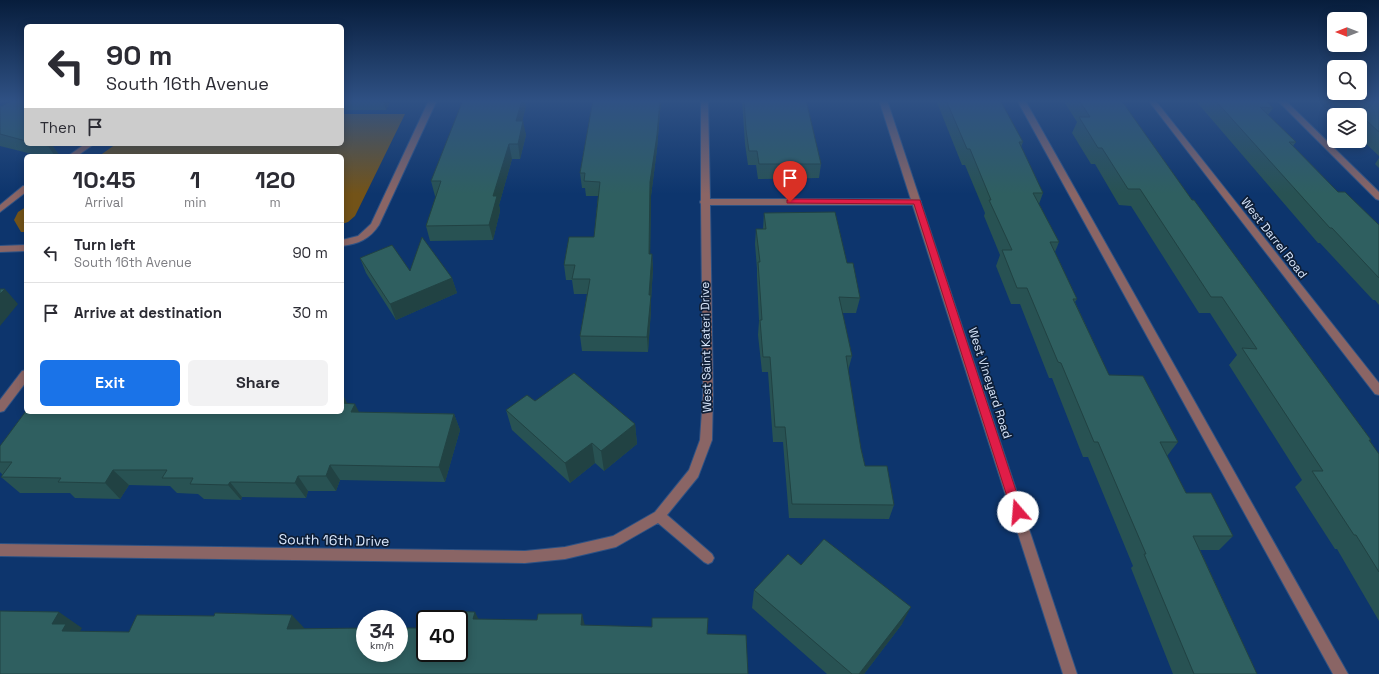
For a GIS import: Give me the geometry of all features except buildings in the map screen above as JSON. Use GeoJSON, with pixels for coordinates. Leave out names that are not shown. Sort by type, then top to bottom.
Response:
{"type":"FeatureCollection","features":[{"type":"Feature","properties":{"kind":"street"},"geometry":{"type":"LineString","coordinates":[[344,243],[364,238],[375,225],[418,131]]}},
{"type":"Feature","properties":{"kind":"street","name":"West Saint Kateri Drive"},"geometry":{"type":"LineString","coordinates":[[660,516],[694,474],[706,440],[708,395],[704,131]]}},
{"type":"Feature","properties":{"kind":"street","name":"West Vineyard Road"},"geometry":{"type":"LineString","coordinates":[[893,131],[1070,674]]}},
{"type":"Feature","properties":{"kind":"street"},"geometry":{"type":"LineString","coordinates":[[1038,131],[1341,674]]}},
{"type":"Feature","properties":{"kind":"street","name":"West Darrel Road"},"geometry":{"type":"LineString","coordinates":[[1175,131],[1379,391]]}},
{"type":"Feature","properties":{"kind":"street"},"geometry":{"type":"LineString","coordinates":[[1313,131],[1379,197]]}},
{"type":"Feature","properties":{"kind":"street"},"geometry":{"type":"LineString","coordinates":[[75,154],[87,146]]}},
{"type":"Feature","properties":{"kind":"street"},"geometry":{"type":"LineString","coordinates":[[0,209],[24,190]]}},
{"type":"Feature","properties":{"kind":"street"},"geometry":{"type":"LineString","coordinates":[[704,202],[917,202]]}},
{"type":"Feature","properties":{"kind":"street"},"geometry":{"type":"LineString","coordinates":[[0,249],[24,248]]}},
{"type":"Feature","properties":{"kind":"street"},"geometry":{"type":"LineString","coordinates":[[0,408],[24,377]]}},
{"type":"Feature","properties":{"kind":"street"},"geometry":{"type":"LineString","coordinates":[[660,516],[708,558]]}},
{"type":"Feature","properties":{"kind":"street","name":"South 16th Drive"},"geometry":{"type":"LineString","coordinates":[[0,550],[525,557],[565,553],[616,541],[660,516]]}},
{"type":"Feature","properties":{"kind":"shaded area"},"geometry":{"type":"Polygon","coordinates":[[[344,131],[396,131],[355,216],[344,223],[344,154],[102,154],[113,146],[344,146],[344,131]]]}},
{"type":"Feature","properties":{"kind":"shaded area"},"geometry":{"type":"Polygon","coordinates":[[[24,208],[24,232],[21,232],[14,220],[18,212],[24,208]]]}},
{"type":"Feature","properties":{"kind":"route"},"geometry":{"type":"LineString","coordinates":[[790,202],[917,202],[1018,512]]}}]}
